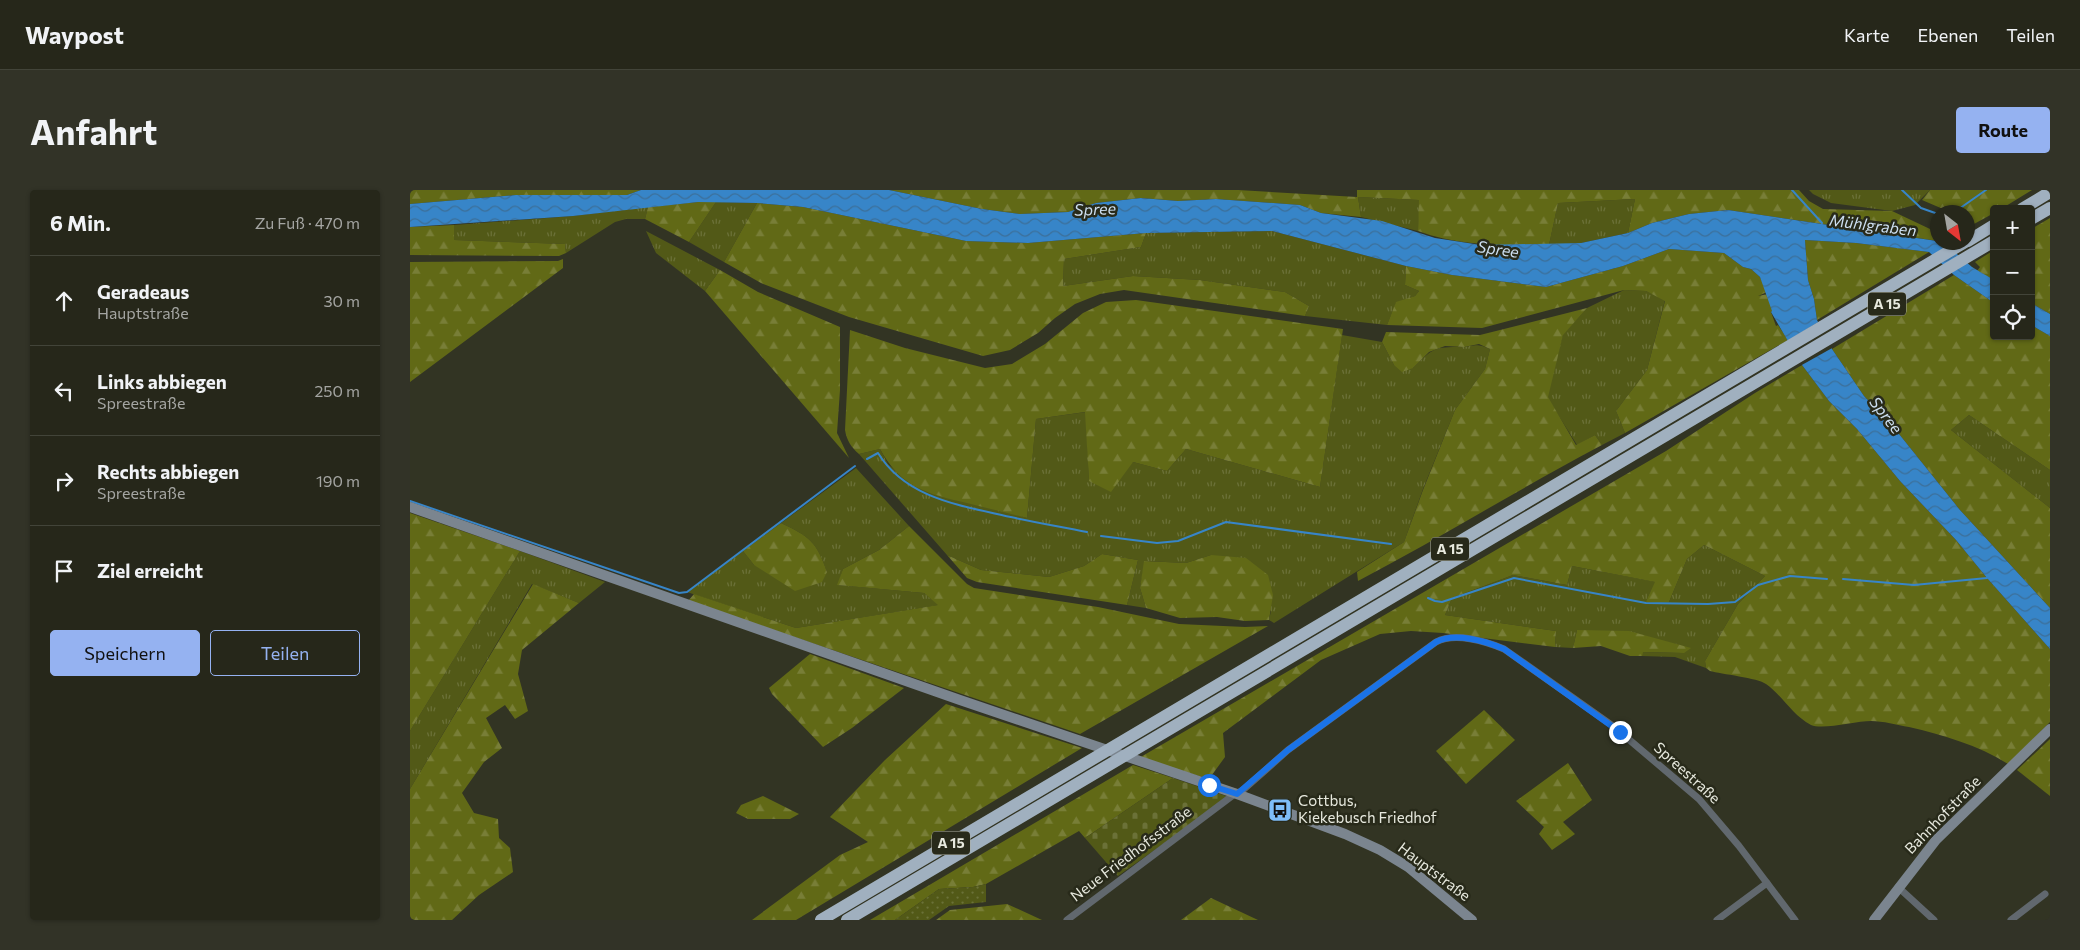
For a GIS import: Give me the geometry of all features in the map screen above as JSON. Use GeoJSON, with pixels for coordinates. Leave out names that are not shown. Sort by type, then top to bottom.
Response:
{"type":"FeatureCollection","features":[{"type":"Feature","properties":{"kind":"highway"},"geometry":{"type":"LineString","coordinates":[[2029,205],[2050,192]]}},
{"type":"Feature","properties":{"kind":"highway"},"geometry":{"type":"LineString","coordinates":[[2035,217],[2050,208]]}},
{"type":"Feature","properties":{"kind":"highway","name":"A 15"},"geometry":{"type":"LineString","coordinates":[[1975,237],[1990,227]]}},
{"type":"Feature","properties":{"kind":"highway","name":"A 15"},"geometry":{"type":"LineString","coordinates":[[821,920],[1122,742],[1780,360],[1990,243]]}},
{"type":"Feature","properties":{"kind":"highway","name":"A 15"},"geometry":{"type":"LineString","coordinates":[[847,920],[1154,738],[1780,360],[1953,250]]}},
{"type":"Feature","properties":{"kind":"street","name":"Hauptstraße"},"geometry":{"type":"LineString","coordinates":[[410,508],[960,700],[1237,794],[1345,834],[1380,850],[1408,867],[1472,920]]}},
{"type":"Feature","properties":{"kind":"street","name":"Spreestraße"},"geometry":{"type":"LineString","coordinates":[[1237,794],[1288,750],[1436,642],[1444,638],[1453,637],[1492,644],[1504,649],[1613,726],[1699,799],[1739,846],[1795,920]]}},
{"type":"Feature","properties":{"kind":"street","name":"Bahnhofstraße"},"geometry":{"type":"LineString","coordinates":[[1874,920],[1936,840],[2050,729]]}},
{"type":"Feature","properties":{"kind":"street","name":"Neue Friedhofsstraße"},"geometry":{"type":"LineString","coordinates":[[1067,920],[1237,794]]}},
{"type":"Feature","properties":{"kind":"street"},"geometry":{"type":"LineString","coordinates":[[1717,920],[1767,883]]}},
{"type":"Feature","properties":{"kind":"street"},"geometry":{"type":"LineString","coordinates":[[1898,887],[1934,920]]}},
{"type":"Feature","properties":{"kind":"street"},"geometry":{"type":"LineString","coordinates":[[2011,920],[2045,894]]}},
{"type":"Feature","properties":{"kind":"green space"},"geometry":{"type":"Polygon","coordinates":[[[410,190],[641,190],[627,195],[516,195],[410,204],[410,190]]]}},
{"type":"Feature","properties":{"kind":"green space"},"geometry":{"type":"Polygon","coordinates":[[[889,190],[1238,190],[1357,197],[1357,190],[1799,190],[1809,201],[1823,209],[1892,211],[1930,229],[1930,240],[1728,210],[1689,214],[1652,223],[1628,233],[1635,199],[1558,203],[1549,245],[1483,244],[1450,240],[1418,231],[1419,200],[1358,197],[1361,217],[1321,213],[1300,205],[1216,199],[1178,201],[1141,198],[1096,203],[1068,212],[1020,214],[982,209],[889,190]]]}},
{"type":"Feature","properties":{"kind":"green space"},"geometry":{"type":"Polygon","coordinates":[[[1809,190],[1930,190],[1915,205],[1892,211],[1831,203],[1809,190]]]}},
{"type":"Feature","properties":{"kind":"green space"},"geometry":{"type":"Polygon","coordinates":[[[1930,190],[2032,190],[2008,205],[1990,205],[1990,215],[1975,223],[1975,205],[1934,205],[1922,200],[1930,190]]]}},
{"type":"Feature","properties":{"kind":"green space"},"geometry":{"type":"Polygon","coordinates":[[[1358,197],[1420,200],[1418,231],[1361,217],[1358,197]]]}},
{"type":"Feature","properties":{"kind":"green space"},"geometry":{"type":"Polygon","coordinates":[[[1635,199],[1628,233],[1581,243],[1549,245],[1558,203],[1635,199]]]}},
{"type":"Feature","properties":{"kind":"green space"},"geometry":{"type":"Polygon","coordinates":[[[716,202],[757,203],[724,262],[689,242],[716,202]]]}},
{"type":"Feature","properties":{"kind":"green space"},"geometry":{"type":"Polygon","coordinates":[[[716,202],[689,242],[645,219],[648,207],[716,202]]]}},
{"type":"Feature","properties":{"kind":"green space"},"geometry":{"type":"Polygon","coordinates":[[[757,203],[803,207],[966,241],[1028,243],[1146,233],[1141,247],[1064,259],[1063,286],[1133,276],[1200,280],[1285,292],[1309,306],[1305,316],[1124,290],[1100,294],[1075,304],[1038,333],[1010,350],[983,356],[849,317],[761,283],[724,262],[757,203]]]}},
{"type":"Feature","properties":{"kind":"green space"},"geometry":{"type":"Polygon","coordinates":[[[648,207],[645,219],[626,219],[615,222],[566,253],[565,244],[454,240],[454,225],[573,216],[648,207]]]}},
{"type":"Feature","properties":{"kind":"green space"},"geometry":{"type":"Polygon","coordinates":[[[2050,218],[2050,314],[2035,305],[2035,227],[2050,218]]]}},
{"type":"Feature","properties":{"kind":"green space"},"geometry":{"type":"Polygon","coordinates":[[[454,225],[454,240],[565,244],[566,253],[559,256],[410,255],[410,227],[454,225]]]}},
{"type":"Feature","properties":{"kind":"green space"},"geometry":{"type":"Polygon","coordinates":[[[646,231],[720,270],[705,291],[656,253],[646,231]]]}},
{"type":"Feature","properties":{"kind":"green space"},"geometry":{"type":"Polygon","coordinates":[[[1272,231],[1406,266],[1405,285],[1419,291],[1415,296],[1396,303],[1387,325],[1305,316],[1309,306],[1285,292],[1200,280],[1133,276],[1063,286],[1064,259],[1141,247],[1146,233],[1272,231]]]}},
{"type":"Feature","properties":{"kind":"green space"},"geometry":{"type":"Polygon","coordinates":[[[1805,240],[1856,243],[1929,252],[1817,320],[1814,299],[1808,280],[1805,240]]]}},
{"type":"Feature","properties":{"kind":"green space"},"geometry":{"type":"Polygon","coordinates":[[[1669,249],[1724,253],[1743,267],[1751,269],[1760,277],[1767,292],[1758,296],[1768,294],[1776,326],[1778,325],[1788,340],[1625,433],[1616,411],[1647,370],[1665,301],[1646,291],[1624,290],[1482,328],[1387,325],[1396,302],[1415,296],[1419,291],[1405,285],[1406,266],[1452,275],[1546,287],[1623,266],[1669,249]]]}},
{"type":"Feature","properties":{"kind":"green space"},"geometry":{"type":"Polygon","coordinates":[[[1990,253],[1990,278],[1977,271],[1980,267],[1975,262],[1990,253]]]}},
{"type":"Feature","properties":{"kind":"green space"},"geometry":{"type":"Polygon","coordinates":[[[563,259],[563,268],[410,382],[410,262],[558,261],[563,259]]]}},
{"type":"Feature","properties":{"kind":"green space"},"geometry":{"type":"Polygon","coordinates":[[[720,270],[758,292],[840,327],[840,390],[837,433],[849,458],[705,291],[720,270]]]}},
{"type":"Feature","properties":{"kind":"green space"},"geometry":{"type":"Polygon","coordinates":[[[1954,275],[1990,300],[1990,340],[2035,340],[2035,327],[2050,336],[2050,470],[1969,415],[1951,430],[2050,508],[2050,608],[1960,510],[1891,424],[1864,396],[1832,349],[1954,275]]]}},
{"type":"Feature","properties":{"kind":"green space"},"geometry":{"type":"Polygon","coordinates":[[[1624,290],[1646,291],[1665,300],[1647,370],[1616,411],[1625,433],[1602,445],[1595,435],[1577,445],[1547,397],[1563,334],[1587,308],[1624,290]]]}},
{"type":"Feature","properties":{"kind":"green space"},"geometry":{"type":"Polygon","coordinates":[[[1136,300],[1343,329],[1320,487],[1186,449],[1167,471],[1133,462],[1111,492],[1089,481],[1085,412],[1036,419],[1027,518],[953,500],[916,487],[897,472],[880,449],[859,454],[848,441],[845,430],[850,330],[905,348],[985,368],[1012,364],[1045,344],[1083,313],[1106,302],[1136,300]]]}},
{"type":"Feature","properties":{"kind":"green space"},"geometry":{"type":"Polygon","coordinates":[[[1587,308],[1563,335],[1548,397],[1576,445],[1595,435],[1602,445],[1358,581],[1357,572],[1404,542],[1455,410],[1485,369],[1490,349],[1479,344],[1464,347],[1445,346],[1429,352],[1413,368],[1402,372],[1394,365],[1382,342],[1386,332],[1480,335],[1587,308]]]}},
{"type":"Feature","properties":{"kind":"green space"},"geometry":{"type":"Polygon","coordinates":[[[1342,335],[1382,342],[1394,365],[1413,368],[1425,356],[1439,348],[1476,345],[1490,349],[1485,369],[1455,410],[1404,542],[1274,623],[1269,620],[1271,611],[1211,555],[1186,563],[1145,561],[1140,588],[1146,608],[1127,605],[1138,560],[1102,554],[1084,566],[1049,577],[981,570],[947,555],[859,454],[880,449],[888,464],[907,481],[1027,518],[1036,419],[1086,412],[1089,481],[1133,462],[1167,471],[1186,449],[1320,487],[1342,335]]]}},
{"type":"Feature","properties":{"kind":"green space"},"geometry":{"type":"Polygon","coordinates":[[[1802,365],[1829,401],[1857,429],[1900,481],[1956,540],[2050,649],[2050,722],[2008,764],[1985,751],[1960,741],[1935,733],[1885,722],[1871,721],[1823,726],[1811,725],[1798,716],[1766,684],[1748,678],[1710,671],[1706,668],[1705,661],[1738,604],[1765,576],[1704,545],[1687,559],[1669,602],[1646,602],[1655,582],[1572,566],[1567,585],[1513,575],[1452,598],[1445,615],[1556,631],[1555,647],[1443,633],[1411,631],[1380,634],[1321,660],[1223,733],[1225,757],[1209,779],[1139,758],[1666,451],[1802,365]]]}},
{"type":"Feature","properties":{"kind":"green space"},"geometry":{"type":"Polygon","coordinates":[[[1969,415],[2050,470],[2050,508],[1951,430],[1969,415]]]}},
{"type":"Feature","properties":{"kind":"green space"},"geometry":{"type":"Polygon","coordinates":[[[856,468],[909,526],[879,550],[843,569],[838,585],[924,593],[939,605],[796,628],[687,592],[743,551],[754,565],[827,572],[819,553],[811,541],[799,532],[781,523],[856,468]]]}},
{"type":"Feature","properties":{"kind":"green space"},"geometry":{"type":"Polygon","coordinates":[[[410,513],[520,551],[410,731],[410,513]]]}},
{"type":"Feature","properties":{"kind":"green space"},"geometry":{"type":"Polygon","coordinates":[[[781,523],[799,532],[811,541],[819,553],[827,572],[822,582],[795,591],[754,565],[743,551],[781,523]]]}},
{"type":"Feature","properties":{"kind":"green space"},"geometry":{"type":"Polygon","coordinates":[[[909,526],[967,584],[974,588],[1098,607],[1179,624],[1245,627],[1268,626],[1080,734],[688,601],[694,594],[796,628],[938,605],[924,593],[837,585],[843,569],[879,550],[909,526]]]}},
{"type":"Feature","properties":{"kind":"green space"},"geometry":{"type":"Polygon","coordinates":[[[1704,545],[1765,576],[1738,604],[1705,661],[1706,668],[1675,657],[1642,656],[1642,652],[1684,653],[1577,630],[1573,648],[1555,647],[1556,631],[1445,615],[1452,598],[1513,575],[1567,585],[1572,566],[1656,582],[1669,602],[1687,559],[1704,545]]]}},
{"type":"Feature","properties":{"kind":"green space"},"geometry":{"type":"Polygon","coordinates":[[[520,551],[605,582],[579,603],[532,584],[410,789],[410,731],[520,551]]]}},
{"type":"Feature","properties":{"kind":"green space"},"geometry":{"type":"Polygon","coordinates":[[[1102,554],[1138,560],[1127,605],[977,582],[967,578],[947,555],[981,570],[1049,577],[1084,566],[1102,554]]]}},
{"type":"Feature","properties":{"kind":"green space"},"geometry":{"type":"Polygon","coordinates":[[[1211,555],[1246,558],[1268,575],[1273,595],[1269,620],[1245,621],[1217,617],[1180,618],[1146,608],[1140,588],[1144,561],[1186,563],[1211,555]]]}},
{"type":"Feature","properties":{"kind":"green space"},"geometry":{"type":"Polygon","coordinates":[[[533,584],[579,603],[522,650],[518,674],[528,711],[515,719],[505,705],[486,718],[502,748],[484,762],[462,793],[474,813],[498,819],[499,838],[510,848],[513,872],[479,895],[452,920],[410,920],[410,789],[533,584]]]}},
{"type":"Feature","properties":{"kind":"green space"},"geometry":{"type":"Polygon","coordinates":[[[1577,630],[1629,631],[1691,648],[1684,653],[1643,652],[1642,656],[1630,656],[1601,646],[1573,648],[1577,630]]]}},
{"type":"Feature","properties":{"kind":"green space"},"geometry":{"type":"Polygon","coordinates":[[[810,654],[904,688],[852,728],[823,747],[772,694],[769,688],[810,654]]]}},
{"type":"Feature","properties":{"kind":"green space"},"geometry":{"type":"Polygon","coordinates":[[[946,704],[1082,748],[796,920],[752,920],[840,855],[868,842],[830,817],[885,760],[946,704]]]}},
{"type":"Feature","properties":{"kind":"green space"},"geometry":{"type":"Polygon","coordinates":[[[1484,710],[1515,740],[1466,784],[1436,751],[1484,710]]]}},
{"type":"Feature","properties":{"kind":"green space"},"geometry":{"type":"Polygon","coordinates":[[[2050,739],[2050,796],[2017,770],[2050,739]]]}},
{"type":"Feature","properties":{"kind":"green space"},"geometry":{"type":"Polygon","coordinates":[[[1568,763],[1592,800],[1563,822],[1575,834],[1552,850],[1539,834],[1544,827],[1516,801],[1568,763]]]}},
{"type":"Feature","properties":{"kind":"green space"},"geometry":{"type":"Polygon","coordinates":[[[1133,765],[1173,778],[1085,838],[1079,831],[986,884],[973,887],[939,889],[895,920],[870,920],[1133,765]]]}},
{"type":"Feature","properties":{"kind":"green space"},"geometry":{"type":"Polygon","coordinates":[[[1173,778],[1229,797],[1118,876],[1085,838],[1173,778]]]}},
{"type":"Feature","properties":{"kind":"green space"},"geometry":{"type":"Polygon","coordinates":[[[763,796],[799,814],[790,819],[748,819],[736,813],[741,805],[763,796]]]}},
{"type":"Feature","properties":{"kind":"green space"},"geometry":{"type":"Polygon","coordinates":[[[986,884],[986,902],[949,906],[929,920],[895,920],[939,889],[973,887],[986,884]]]}},
{"type":"Feature","properties":{"kind":"green space"},"geometry":{"type":"Polygon","coordinates":[[[1211,898],[1258,920],[1181,920],[1211,898]]]}},
{"type":"Feature","properties":{"kind":"green space"},"geometry":{"type":"Polygon","coordinates":[[[1007,904],[1042,920],[936,920],[950,910],[1007,904]]]}},
{"type":"Feature","properties":{"kind":"water","name":"Spree"},"geometry":{"type":"Polygon","coordinates":[[[641,190],[889,190],[982,209],[1020,214],[1068,212],[1096,203],[1141,198],[1178,201],[1216,199],[1300,205],[1321,213],[1382,221],[1435,238],[1481,245],[1581,243],[1628,233],[1652,223],[1689,214],[1728,210],[1930,240],[1930,250],[1952,250],[1972,267],[1990,278],[1990,300],[1954,275],[1929,252],[1856,243],[1805,240],[1808,280],[1814,299],[1817,320],[1832,349],[1864,396],[1891,424],[1960,510],[2050,608],[2050,649],[1956,540],[1900,481],[1857,429],[1829,401],[1802,365],[1771,312],[1760,277],[1751,269],[1743,267],[1724,253],[1669,249],[1623,266],[1546,287],[1452,275],[1406,266],[1272,231],[1146,233],[1028,243],[966,241],[803,207],[757,203],[698,202],[573,216],[410,227],[410,204],[516,195],[627,195],[641,190]]]}},
{"type":"Feature","properties":{"kind":"water"},"geometry":{"type":"Polygon","coordinates":[[[2035,305],[2050,314],[2050,336],[2035,327],[2035,305]]]}},
{"type":"Feature","properties":{"kind":"pier"},"geometry":{"type":"Polygon","coordinates":[[[1820,321],[1834,347],[1800,366],[1786,342],[1820,321]]]}},
{"type":"Feature","properties":{"kind":"waterway","name":"Mühlgraben"},"geometry":{"type":"LineString","coordinates":[[1792,190],[1822,223]]}},
{"type":"Feature","properties":{"kind":"waterway"},"geometry":{"type":"LineString","coordinates":[[1902,190],[1921,208],[1930,211]]}},
{"type":"Feature","properties":{"kind":"waterway"},"geometry":{"type":"LineString","coordinates":[[1965,205],[1986,190]]}},
{"type":"Feature","properties":{"kind":"waterway"},"geometry":{"type":"LineString","coordinates":[[867,459],[878,453],[901,479],[930,496],[1008,517],[1087,532]]}},
{"type":"Feature","properties":{"kind":"waterway"},"geometry":{"type":"LineString","coordinates":[[410,501],[679,593],[687,592],[855,466]]}},
{"type":"Feature","properties":{"kind":"waterway"},"geometry":{"type":"LineString","coordinates":[[1101,536],[1157,543],[1178,541],[1226,522],[1391,544]]}},
{"type":"Feature","properties":{"kind":"waterway"},"geometry":{"type":"LineString","coordinates":[[1428,598],[1442,602],[1514,578],[1646,603],[1708,604],[1735,602],[1758,585],[1790,576],[1827,579]]}},
{"type":"Feature","properties":{"kind":"waterway"},"geometry":{"type":"LineString","coordinates":[[1843,579],[1914,585],[1987,578]]}},
{"type":"Feature","properties":{"kind":"place","name":"Cottbus, Kiekebusch Friedhof"},"geometry":{"type":"Point","coordinates":[1280,810]}},
{"type":"Feature","properties":{"kind":"route"},"geometry":{"type":"LineString","coordinates":[[1209,785],[1237,794],[1288,750],[1444,638],[1453,637],[1492,644],[1504,649],[1620,732]]}}]}
